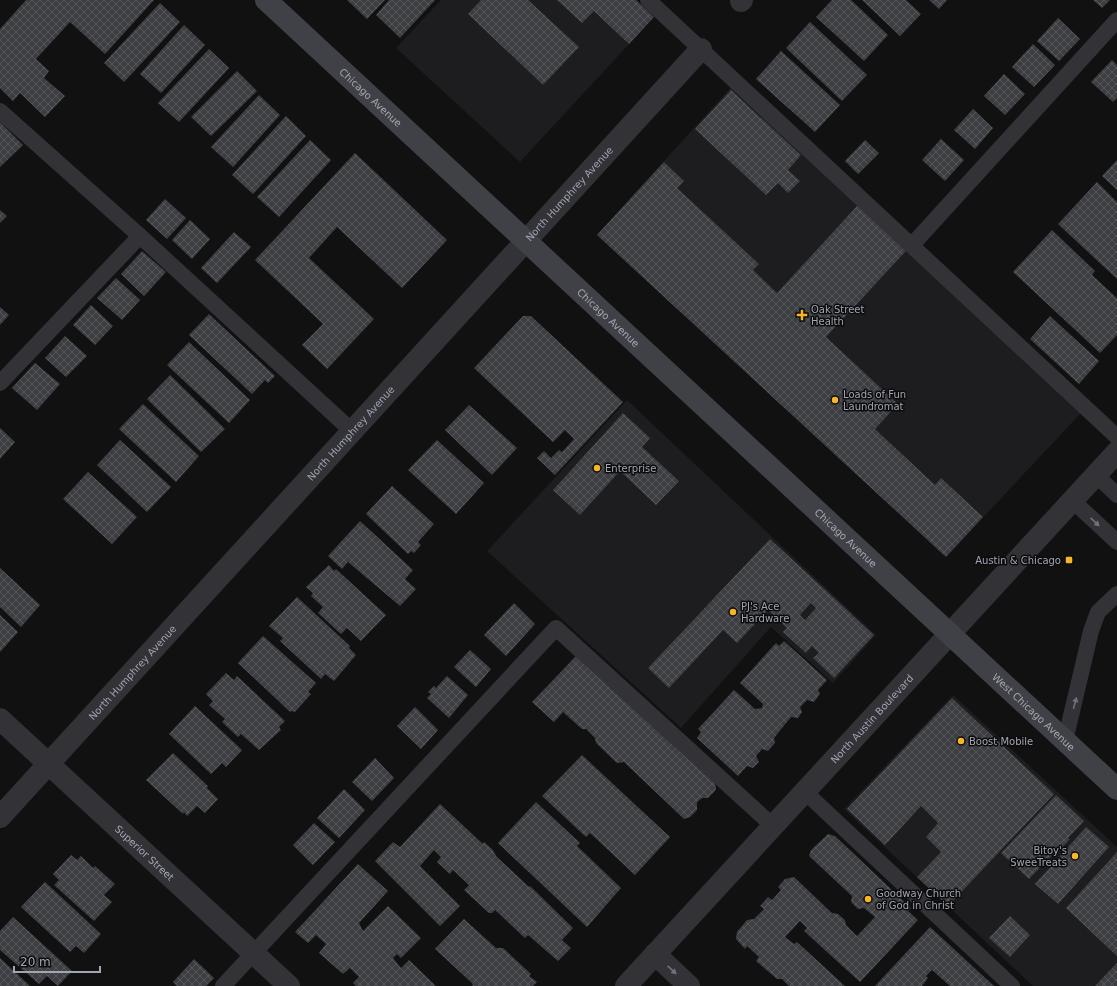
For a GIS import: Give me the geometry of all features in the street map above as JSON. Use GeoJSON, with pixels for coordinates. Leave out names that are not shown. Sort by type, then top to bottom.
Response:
{"type":"FeatureCollection","features":[{"type":"Feature","properties":{"kind":"main road","name":"Chicago Avenue"},"geometry":{"type":"LineString","coordinates":[[266,0],[950,634]]}},
{"type":"Feature","properties":{"kind":"main road","name":"West Chicago Avenue"},"geometry":{"type":"LineString","coordinates":[[950,634],[1117,790]]}},
{"type":"Feature","properties":{"kind":"street","name":"North Humphrey Avenue"},"geometry":{"type":"LineString","coordinates":[[0,817],[701,49]]}},
{"type":"Feature","properties":{"kind":"street","name":"North Austin Boulevard"},"geometry":{"type":"LineString","coordinates":[[626,986],[1117,452]]}},
{"type":"Feature","properties":{"kind":"street","name":"Superior Street"},"geometry":{"type":"LineString","coordinates":[[0,719],[289,986]]}},
{"type":"Feature","properties":{"kind":"street"},"geometry":{"type":"LineString","coordinates":[[655,954],[689,986]]}},
{"type":"Feature","properties":{"kind":"lane"},"geometry":{"type":"LineString","coordinates":[[648,0],[1117,437]]}},
{"type":"Feature","properties":{"kind":"lane"},"geometry":{"type":"LineString","coordinates":[[912,245],[1117,20]]}},
{"type":"Feature","properties":{"kind":"lane"},"geometry":{"type":"LineString","coordinates":[[0,112],[140,236],[352,431]]}},
{"type":"Feature","properties":{"kind":"lane"},"geometry":{"type":"LineString","coordinates":[[0,383],[140,236]]}},
{"type":"Feature","properties":{"kind":"lane"},"geometry":{"type":"LineString","coordinates":[[1096,475],[1117,495]]}},
{"type":"Feature","properties":{"kind":"lane"},"geometry":{"type":"LineString","coordinates":[[1073,501],[1117,542]]}},
{"type":"Feature","properties":{"kind":"lane"},"geometry":{"type":"LineString","coordinates":[[1065,741],[1098,612],[1117,594]]}},
{"type":"Feature","properties":{"kind":"lane"},"geometry":{"type":"LineString","coordinates":[[223,986],[556,628],[774,826]]}},
{"type":"Feature","properties":{"kind":"lane"},"geometry":{"type":"LineString","coordinates":[[805,792],[1012,986]]}},
{"type":"Feature","properties":{"kind":"shaded area"},"geometry":{"type":"Polygon","coordinates":[[[441,0],[636,0],[654,17],[520,162],[396,48],[441,0]]]}},
{"type":"Feature","properties":{"kind":"shaded area"},"geometry":{"type":"Polygon","coordinates":[[[731,87],[1082,412],[946,557],[597,235],[731,87]]]}},
{"type":"Feature","properties":{"kind":"shaded area"},"geometry":{"type":"Polygon","coordinates":[[[627,400],[876,635],[833,683],[771,627],[681,728],[487,551],[627,400]]]}},
{"type":"Feature","properties":{"kind":"shaded area"},"geometry":{"type":"Polygon","coordinates":[[[953,695],[1117,847],[1117,986],[1033,986],[844,809],[953,695]]]}},
{"type":"Feature","properties":{"kind":"building"},"geometry":{"type":"Polygon","coordinates":[[[26,0],[154,0],[105,54],[70,22],[36,59],[49,71],[44,78],[65,96],[45,117],[20,93],[13,101],[0,88],[0,29],[26,0]]]}},
{"type":"Feature","properties":{"kind":"building"},"geometry":{"type":"Polygon","coordinates":[[[347,0],[385,0],[367,19],[347,0]]]}},
{"type":"Feature","properties":{"kind":"building"},"geometry":{"type":"Polygon","coordinates":[[[389,0],[435,0],[400,38],[376,15],[389,0]]]}},
{"type":"Feature","properties":{"kind":"building"},"geometry":{"type":"Polygon","coordinates":[[[481,0],[528,0],[579,47],[543,85],[468,14],[481,0]]]}},
{"type":"Feature","properties":{"kind":"building"},"geometry":{"type":"Polygon","coordinates":[[[557,0],[636,0],[654,17],[629,44],[594,11],[582,23],[557,0]]]}},
{"type":"Feature","properties":{"kind":"building"},"geometry":{"type":"Polygon","coordinates":[[[832,0],[851,0],[888,35],[864,61],[816,17],[832,0]]]}},
{"type":"Feature","properties":{"kind":"building"},"geometry":{"type":"Polygon","coordinates":[[[862,0],[906,0],[921,14],[900,36],[862,0]]]}},
{"type":"Feature","properties":{"kind":"building"},"geometry":{"type":"Polygon","coordinates":[[[929,0],[947,0],[939,9],[929,0]]]}},
{"type":"Feature","properties":{"kind":"building"},"geometry":{"type":"Polygon","coordinates":[[[1093,0],[1110,0],[1102,8],[1093,0]]]}},
{"type":"Feature","properties":{"kind":"building"},"geometry":{"type":"Polygon","coordinates":[[[160,3],[180,22],[124,82],[104,63],[160,3]]]}},
{"type":"Feature","properties":{"kind":"building"},"geometry":{"type":"Polygon","coordinates":[[[1058,18],[1080,39],[1059,61],[1037,41],[1058,18]]]}},
{"type":"Feature","properties":{"kind":"building"},"geometry":{"type":"Polygon","coordinates":[[[810,22],[867,75],[842,101],[786,48],[810,22]]]}},
{"type":"Feature","properties":{"kind":"building"},"geometry":{"type":"Polygon","coordinates":[[[184,25],[205,45],[161,93],[140,74],[184,25]]]}},
{"type":"Feature","properties":{"kind":"building"},"geometry":{"type":"Polygon","coordinates":[[[1033,44],[1055,65],[1034,87],[1012,67],[1033,44]]]}},
{"type":"Feature","properties":{"kind":"building"},"geometry":{"type":"Polygon","coordinates":[[[209,49],[229,68],[179,122],[158,103],[209,49]]]}},
{"type":"Feature","properties":{"kind":"building"},"geometry":{"type":"Polygon","coordinates":[[[781,51],[840,105],[815,132],[756,79],[781,51]]]}},
{"type":"Feature","properties":{"kind":"building"},"geometry":{"type":"Polygon","coordinates":[[[1112,60],[1117,65],[1117,98],[1113,102],[1091,82],[1112,60]]]}},
{"type":"Feature","properties":{"kind":"building"},"geometry":{"type":"Polygon","coordinates":[[[237,71],[257,91],[211,136],[191,117],[237,71]]]}},
{"type":"Feature","properties":{"kind":"building"},"geometry":{"type":"Polygon","coordinates":[[[1004,74],[1025,94],[1005,115],[984,96],[1004,74]]]}},
{"type":"Feature","properties":{"kind":"building"},"geometry":{"type":"Polygon","coordinates":[[[731,90],[801,155],[788,170],[800,181],[788,193],[778,183],[766,195],[695,129],[731,90]]]}},
{"type":"Feature","properties":{"kind":"building"},"geometry":{"type":"Polygon","coordinates":[[[259,95],[280,115],[233,167],[211,147],[259,95]]]}},
{"type":"Feature","properties":{"kind":"building"},"geometry":{"type":"Polygon","coordinates":[[[973,109],[993,128],[975,149],[954,130],[973,109]]]}},
{"type":"Feature","properties":{"kind":"building"},"geometry":{"type":"Polygon","coordinates":[[[286,116],[306,136],[253,194],[232,175],[286,116]]]}},
{"type":"Feature","properties":{"kind":"building"},"geometry":{"type":"Polygon","coordinates":[[[0,122],[23,145],[0,167],[0,122]]]}},
{"type":"Feature","properties":{"kind":"building"},"geometry":{"type":"Polygon","coordinates":[[[941,139],[964,160],[945,181],[922,160],[941,139]]]}},
{"type":"Feature","properties":{"kind":"building"},"geometry":{"type":"Polygon","coordinates":[[[310,140],[331,160],[279,217],[257,197],[310,140]]]}},
{"type":"Feature","properties":{"kind":"building"},"geometry":{"type":"Polygon","coordinates":[[[865,140],[879,153],[858,174],[845,161],[865,140]]]}},
{"type":"Feature","properties":{"kind":"building"},"geometry":{"type":"Polygon","coordinates":[[[355,153],[447,240],[402,288],[337,227],[309,258],[374,319],[327,369],[302,345],[323,324],[255,260],[355,153]]]}},
{"type":"Feature","properties":{"kind":"building"},"geometry":{"type":"Polygon","coordinates":[[[1117,160],[1117,190],[1102,176],[1117,160]]]}},
{"type":"Feature","properties":{"kind":"building"},"geometry":{"type":"Polygon","coordinates":[[[664,162],[684,181],[677,188],[759,264],[753,270],[777,293],[858,205],[906,251],[826,337],[898,404],[875,429],[935,485],[941,478],[983,517],[946,557],[597,235],[664,162]]]}},
{"type":"Feature","properties":{"kind":"building"},"geometry":{"type":"Polygon","coordinates":[[[1097,182],[1117,202],[1117,279],[1058,224],[1097,182]]]}},
{"type":"Feature","properties":{"kind":"building"},"geometry":{"type":"Polygon","coordinates":[[[165,199],[186,218],[167,239],[146,220],[165,199]]]}},
{"type":"Feature","properties":{"kind":"building"},"geometry":{"type":"Polygon","coordinates":[[[0,210],[7,216],[0,223],[0,210]]]}},
{"type":"Feature","properties":{"kind":"building"},"geometry":{"type":"Polygon","coordinates":[[[190,220],[210,239],[192,259],[172,240],[190,220]]]}},
{"type":"Feature","properties":{"kind":"building"},"geometry":{"type":"Polygon","coordinates":[[[1052,230],[1095,271],[1092,275],[1117,298],[1117,335],[1100,353],[1013,272],[1052,230]]]}},
{"type":"Feature","properties":{"kind":"building"},"geometry":{"type":"Polygon","coordinates":[[[234,232],[251,247],[217,283],[201,268],[234,232]]]}},
{"type":"Feature","properties":{"kind":"building"},"geometry":{"type":"Polygon","coordinates":[[[142,251],[166,272],[144,296],[121,274],[142,251]]]}},
{"type":"Feature","properties":{"kind":"building"},"geometry":{"type":"Polygon","coordinates":[[[116,278],[140,300],[122,320],[97,298],[116,278]]]}},
{"type":"Feature","properties":{"kind":"building"},"geometry":{"type":"Polygon","coordinates":[[[91,305],[113,326],[95,345],[73,325],[91,305]]]}},
{"type":"Feature","properties":{"kind":"building"},"geometry":{"type":"Polygon","coordinates":[[[0,307],[9,315],[0,325],[0,307]]]}},
{"type":"Feature","properties":{"kind":"building"},"geometry":{"type":"Polygon","coordinates":[[[209,314],[275,376],[268,383],[265,380],[252,394],[189,335],[209,314]]]}},
{"type":"Feature","properties":{"kind":"building"},"geometry":{"type":"Polygon","coordinates":[[[523,316],[531,316],[623,402],[555,475],[537,458],[544,451],[551,458],[559,450],[562,452],[574,439],[565,430],[553,442],[474,368],[523,316]]]}},
{"type":"Feature","properties":{"kind":"building"},"geometry":{"type":"Polygon","coordinates":[[[1050,316],[1099,361],[1079,384],[1030,339],[1050,316]]]}},
{"type":"Feature","properties":{"kind":"building"},"geometry":{"type":"Polygon","coordinates":[[[65,336],[87,356],[66,377],[45,358],[65,336]]]}},
{"type":"Feature","properties":{"kind":"building"},"geometry":{"type":"Polygon","coordinates":[[[189,342],[250,400],[229,423],[167,365],[189,342]]]}},
{"type":"Feature","properties":{"kind":"building"},"geometry":{"type":"Polygon","coordinates":[[[35,363],[60,384],[37,410],[12,388],[35,363]]]}},
{"type":"Feature","properties":{"kind":"building"},"geometry":{"type":"Polygon","coordinates":[[[170,375],[225,429],[201,452],[147,399],[170,375]]]}},
{"type":"Feature","properties":{"kind":"building"},"geometry":{"type":"Polygon","coordinates":[[[143,404],[199,456],[176,482],[119,429],[143,404]]]}},
{"type":"Feature","properties":{"kind":"building"},"geometry":{"type":"Polygon","coordinates":[[[469,405],[517,448],[492,475],[445,430],[469,405]]]}},
{"type":"Feature","properties":{"kind":"building","name":"Enterprise"},"geometry":{"type":"Polygon","coordinates":[[[623,413],[650,438],[642,447],[679,481],[656,505],[620,471],[580,515],[553,490],[623,413]]]}},
{"type":"Feature","properties":{"kind":"building"},"geometry":{"type":"Polygon","coordinates":[[[0,428],[15,442],[0,459],[0,428]]]}},
{"type":"Feature","properties":{"kind":"building"},"geometry":{"type":"Polygon","coordinates":[[[120,440],[171,487],[147,512],[97,465],[120,440]]]}},
{"type":"Feature","properties":{"kind":"building"},"geometry":{"type":"Polygon","coordinates":[[[437,440],[484,483],[456,514],[408,470],[437,440]]]}},
{"type":"Feature","properties":{"kind":"building"},"geometry":{"type":"Polygon","coordinates":[[[88,472],[137,517],[112,544],[63,499],[88,472]]]}},
{"type":"Feature","properties":{"kind":"building"},"geometry":{"type":"Polygon","coordinates":[[[392,486],[434,524],[418,542],[421,545],[414,553],[411,551],[408,554],[366,514],[392,486]]]}},
{"type":"Feature","properties":{"kind":"building"},"geometry":{"type":"Polygon","coordinates":[[[360,521],[413,570],[405,579],[416,589],[400,606],[348,562],[342,569],[328,556],[360,521]]]}},
{"type":"Feature","properties":{"kind":"building","name":"PJ's Ace Hardware"},"geometry":{"type":"Polygon","coordinates":[[[770,539],[874,635],[834,678],[813,658],[819,653],[812,646],[806,653],[783,632],[787,628],[768,610],[737,643],[723,630],[669,688],[648,668],[770,539]],[[811,603],[800,615],[805,620],[816,608],[811,603]]]}},
{"type":"Feature","properties":{"kind":"building"},"geometry":{"type":"Polygon","coordinates":[[[329,565],[334,571],[336,569],[386,615],[361,641],[347,628],[341,634],[318,613],[323,607],[311,596],[313,593],[306,587],[329,565]]]}},
{"type":"Feature","properties":{"kind":"building"},"geometry":{"type":"Polygon","coordinates":[[[0,568],[40,605],[21,627],[0,607],[0,568]]]}},
{"type":"Feature","properties":{"kind":"building"},"geometry":{"type":"Polygon","coordinates":[[[297,597],[350,646],[349,648],[356,655],[334,681],[325,674],[321,679],[280,641],[283,638],[269,626],[297,597]]]}},
{"type":"Feature","properties":{"kind":"building"},"geometry":{"type":"Polygon","coordinates":[[[514,603],[535,624],[506,656],[484,635],[514,603]]]}},
{"type":"Feature","properties":{"kind":"building"},"geometry":{"type":"Polygon","coordinates":[[[0,615],[18,632],[0,652],[0,615]]]}},
{"type":"Feature","properties":{"kind":"building"},"geometry":{"type":"Polygon","coordinates":[[[263,636],[316,683],[308,692],[311,694],[295,712],[290,712],[238,663],[263,636]]]}},
{"type":"Feature","properties":{"kind":"building"},"geometry":{"type":"Polygon","coordinates":[[[784,641],[827,680],[818,690],[820,694],[814,702],[807,700],[800,707],[802,712],[798,718],[791,717],[774,738],[775,743],[768,751],[762,749],[756,756],[759,762],[753,768],[747,766],[738,776],[697,738],[701,732],[698,729],[734,690],[755,709],[762,708],[763,704],[740,683],[776,643],[779,646],[784,641]]]}},
{"type":"Feature","properties":{"kind":"building"},"geometry":{"type":"Polygon","coordinates":[[[470,650],[491,669],[476,687],[454,667],[470,650]]]}},
{"type":"Feature","properties":{"kind":"building"},"geometry":{"type":"Polygon","coordinates":[[[577,655],[715,782],[716,790],[708,798],[702,798],[697,802],[697,810],[690,817],[684,819],[624,762],[617,763],[596,743],[595,738],[586,729],[582,729],[563,712],[554,722],[532,702],[577,655]]]}},
{"type":"Feature","properties":{"kind":"building"},"geometry":{"type":"Polygon","coordinates":[[[226,673],[234,680],[237,676],[285,721],[279,727],[281,730],[259,750],[241,734],[238,737],[222,722],[225,719],[209,705],[213,701],[206,694],[226,673]]]}},
{"type":"Feature","properties":{"kind":"building"},"geometry":{"type":"Polygon","coordinates":[[[447,676],[468,695],[449,718],[427,698],[431,694],[428,692],[434,686],[436,688],[447,676]]]}},
{"type":"Feature","properties":{"kind":"building"},"geometry":{"type":"Polygon","coordinates":[[[952,698],[1054,794],[948,906],[917,877],[941,852],[926,837],[938,823],[921,806],[885,845],[847,809],[952,698]]]}},
{"type":"Feature","properties":{"kind":"building"},"geometry":{"type":"Polygon","coordinates":[[[195,706],[242,750],[226,767],[222,763],[211,774],[169,734],[195,706]]]}},
{"type":"Feature","properties":{"kind":"building"},"geometry":{"type":"Polygon","coordinates":[[[415,707],[438,730],[421,749],[397,726],[415,707]]]}},
{"type":"Feature","properties":{"kind":"building"},"geometry":{"type":"Polygon","coordinates":[[[173,753],[208,786],[207,788],[218,799],[205,813],[197,806],[187,816],[184,812],[183,814],[146,780],[173,753]]]}},
{"type":"Feature","properties":{"kind":"building"},"geometry":{"type":"Polygon","coordinates":[[[582,755],[670,837],[635,875],[590,833],[586,837],[542,796],[582,755]]]}},
{"type":"Feature","properties":{"kind":"building"},"geometry":{"type":"Polygon","coordinates":[[[375,758],[394,778],[372,801],[352,782],[375,758]]]}},
{"type":"Feature","properties":{"kind":"building"},"geometry":{"type":"Polygon","coordinates":[[[344,789],[365,810],[339,838],[317,818],[344,789]]]}},
{"type":"Feature","properties":{"kind":"building"},"geometry":{"type":"Polygon","coordinates":[[[1056,795],[1084,821],[1055,855],[1054,853],[1029,879],[1001,853],[1056,795]]]}},
{"type":"Feature","properties":{"kind":"building"},"geometry":{"type":"Polygon","coordinates":[[[536,802],[580,843],[577,846],[621,888],[587,927],[498,843],[536,802]]]}},
{"type":"Feature","properties":{"kind":"building"},"geometry":{"type":"Polygon","coordinates":[[[440,804],[483,844],[484,842],[493,850],[496,856],[529,887],[530,886],[573,928],[562,940],[571,948],[558,961],[528,935],[525,938],[495,910],[492,913],[489,913],[464,890],[469,885],[453,870],[450,874],[437,862],[441,857],[434,850],[420,866],[460,906],[440,926],[375,861],[393,842],[400,847],[440,804]]]}},
{"type":"Feature","properties":{"kind":"building"},"geometry":{"type":"Polygon","coordinates":[[[314,823],[335,842],[313,865],[293,845],[314,823]]]}},
{"type":"Feature","properties":{"kind":"building"},"geometry":{"type":"Polygon","coordinates":[[[1086,827],[1109,847],[1058,904],[1035,884],[1086,827]]]}},
{"type":"Feature","properties":{"kind":"building"},"geometry":{"type":"Polygon","coordinates":[[[828,834],[835,836],[911,908],[908,911],[918,920],[860,982],[804,931],[807,928],[800,921],[785,937],[794,944],[797,942],[845,986],[789,986],[782,979],[777,979],[756,961],[759,957],[747,946],[745,949],[736,939],[737,932],[747,920],[754,919],[764,909],[760,906],[768,897],[772,900],[781,890],[778,887],[785,879],[794,877],[832,913],[838,914],[845,920],[846,925],[857,936],[875,917],[864,908],[858,909],[851,902],[852,896],[809,856],[811,850],[828,834]]]}},
{"type":"Feature","properties":{"kind":"building"},"geometry":{"type":"Polygon","coordinates":[[[1117,852],[1117,956],[1066,908],[1117,852]]]}},
{"type":"Feature","properties":{"kind":"building"},"geometry":{"type":"Polygon","coordinates":[[[71,855],[77,860],[81,856],[93,868],[95,866],[115,884],[104,895],[112,902],[94,921],[54,885],[59,880],[53,874],[71,855]]]}},
{"type":"Feature","properties":{"kind":"building"},"geometry":{"type":"Polygon","coordinates":[[[358,864],[388,891],[359,923],[363,931],[388,906],[421,938],[401,958],[397,954],[393,958],[401,968],[409,960],[436,986],[356,986],[353,983],[359,977],[350,968],[343,974],[319,953],[326,944],[316,935],[308,943],[295,932],[358,864]]]}},
{"type":"Feature","properties":{"kind":"building"},"geometry":{"type":"Polygon","coordinates":[[[45,882],[101,934],[84,953],[76,946],[70,952],[21,907],[45,882]]]}},
{"type":"Feature","properties":{"kind":"building"},"geometry":{"type":"Polygon","coordinates":[[[1010,916],[1030,935],[1010,957],[989,938],[1010,916]]]}},
{"type":"Feature","properties":{"kind":"building"},"geometry":{"type":"Polygon","coordinates":[[[13,917],[72,971],[58,986],[47,976],[39,984],[0,950],[0,931],[13,917]]]}},
{"type":"Feature","properties":{"kind":"building"},"geometry":{"type":"Polygon","coordinates":[[[464,919],[496,948],[503,948],[531,974],[529,976],[537,982],[533,986],[472,986],[473,984],[435,949],[464,919]]]}},
{"type":"Feature","properties":{"kind":"building"},"geometry":{"type":"Polygon","coordinates":[[[930,927],[994,986],[950,986],[932,970],[926,976],[928,978],[922,986],[875,986],[930,927]]]}},
{"type":"Feature","properties":{"kind":"building"},"geometry":{"type":"Polygon","coordinates":[[[0,958],[30,986],[0,986],[0,958]]]}},
{"type":"Feature","properties":{"kind":"building"},"geometry":{"type":"Polygon","coordinates":[[[194,959],[214,978],[206,986],[177,986],[173,982],[194,959]]]}},
{"type":"Feature","properties":{"kind":"building"},"geometry":{"type":"Polygon","coordinates":[[[1117,963],[1117,986],[1095,986],[1117,963]]]}},
{"type":"Feature","properties":{"kind":"place","name":"Oak Street Health"},"geometry":{"type":"Point","coordinates":[802,315]}},
{"type":"Feature","properties":{"kind":"place","name":"Loads of Fun Laundromat"},"geometry":{"type":"Point","coordinates":[835,400]}},
{"type":"Feature","properties":{"kind":"place","name":"Enterprise"},"geometry":{"type":"Point","coordinates":[597,468]}},
{"type":"Feature","properties":{"kind":"place","name":"Austin & Chicago"},"geometry":{"type":"Point","coordinates":[1069,560]}},
{"type":"Feature","properties":{"kind":"place","name":"PJ's Ace Hardware"},"geometry":{"type":"Point","coordinates":[733,612]}},
{"type":"Feature","properties":{"kind":"place","name":"Boost Mobile"},"geometry":{"type":"Point","coordinates":[961,741]}},
{"type":"Feature","properties":{"kind":"place","name":"Bitoy's SweeTreats"},"geometry":{"type":"Point","coordinates":[1075,856]}},
{"type":"Feature","properties":{"kind":"place","name":"Goodway Church of God in Christ"},"geometry":{"type":"Point","coordinates":[868,899]}}]}
